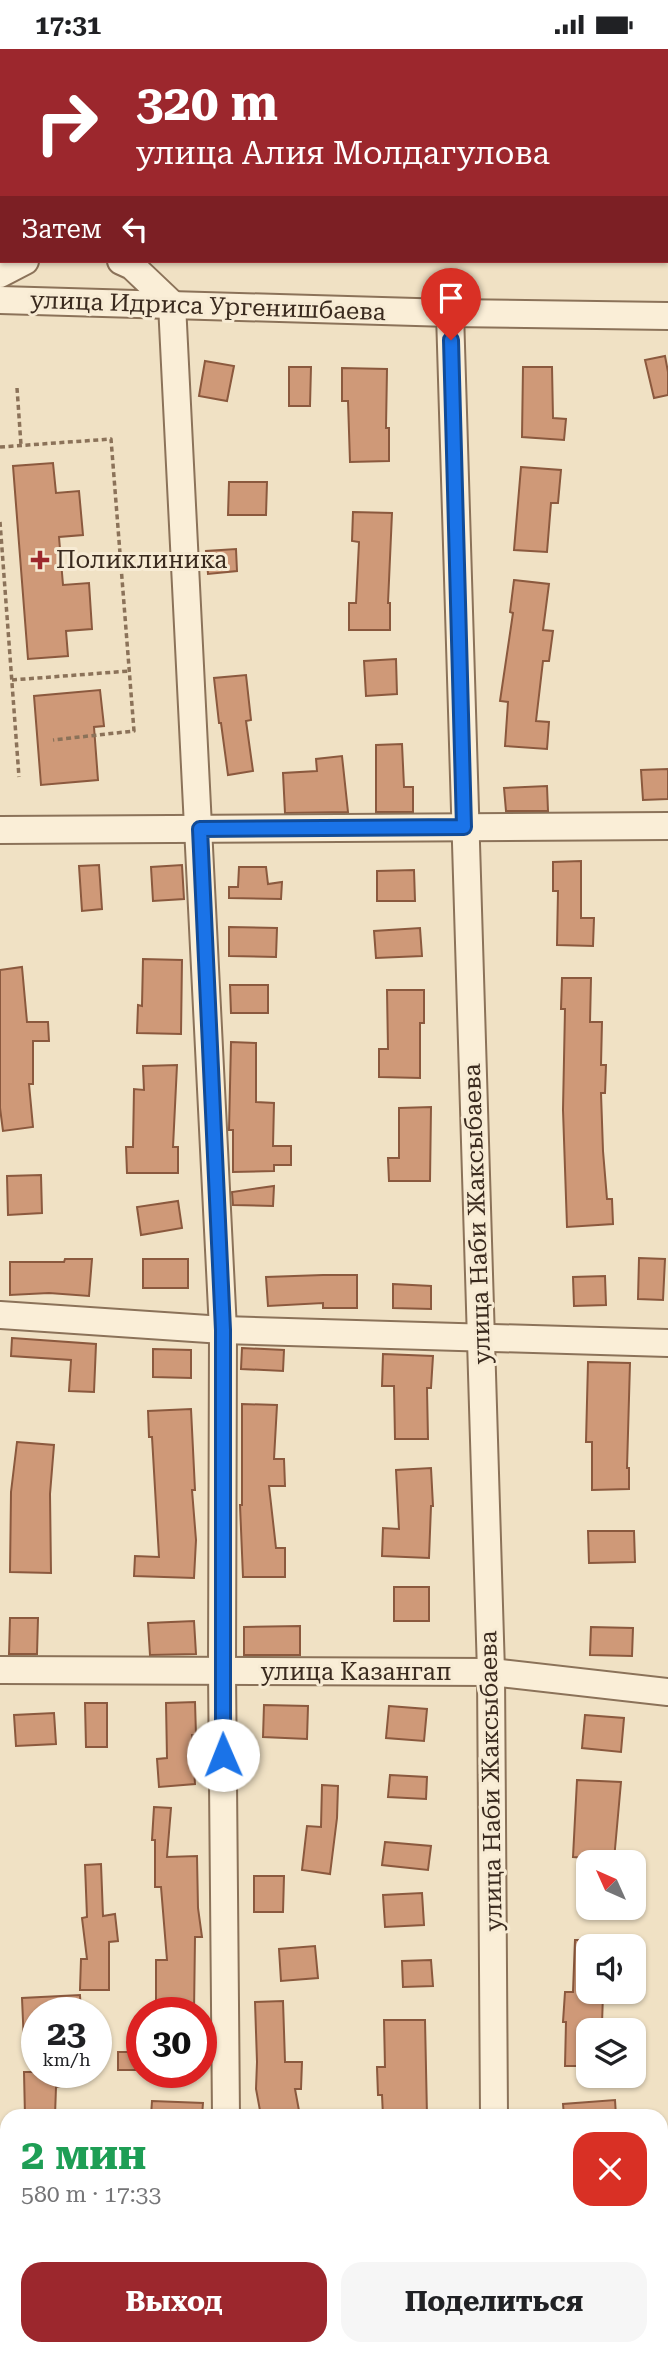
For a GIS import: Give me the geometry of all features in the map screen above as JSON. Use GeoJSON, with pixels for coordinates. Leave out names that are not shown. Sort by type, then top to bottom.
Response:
{"type":"FeatureCollection","features":[{"type":"Feature","properties":{"kind":"street"},"geometry":{"type":"LineString","coordinates":[[0,274],[21,263]]}},
{"type":"Feature","properties":{"kind":"street"},"geometry":{"type":"LineString","coordinates":[[125,263],[132,266],[172,305],[223,1330],[222,1671],[226,2109]]}},
{"type":"Feature","properties":{"kind":"street","name":"улица Идриса Ургенишбаева"},"geometry":{"type":"LineString","coordinates":[[0,300],[450,313],[668,316]]}},
{"type":"Feature","properties":{"kind":"street","name":"улица Наби Жаксыбаева"},"geometry":{"type":"LineString","coordinates":[[450,313],[491,1672],[494,2109]]}},
{"type":"Feature","properties":{"kind":"street"},"geometry":{"type":"LineString","coordinates":[[0,829],[668,827]]}},
{"type":"Feature","properties":{"kind":"street"},"geometry":{"type":"LineString","coordinates":[[0,1315],[223,1330],[668,1343]]}},
{"type":"Feature","properties":{"kind":"street","name":"улица Казангап"},"geometry":{"type":"LineString","coordinates":[[0,1670],[491,1672],[668,1692]]}},
{"type":"Feature","properties":{"kind":"path"},"geometry":{"type":"LineString","coordinates":[[17,388],[20,445]]}},
{"type":"Feature","properties":{"kind":"path"},"geometry":{"type":"LineString","coordinates":[[0,447],[111,439],[134,731],[53,740]]}},
{"type":"Feature","properties":{"kind":"path"},"geometry":{"type":"LineString","coordinates":[[0,522],[19,777]]}},
{"type":"Feature","properties":{"kind":"path"},"geometry":{"type":"LineString","coordinates":[[12,680],[129,671]]}},
{"type":"Feature","properties":{"kind":"building"},"geometry":{"type":"Polygon","coordinates":[[[665,356],[668,395],[654,398],[645,360],[665,356]]]}},
{"type":"Feature","properties":{"kind":"building"},"geometry":{"type":"Polygon","coordinates":[[[205,361],[234,366],[227,401],[199,396],[205,361]]]}},
{"type":"Feature","properties":{"kind":"building"},"geometry":{"type":"Polygon","coordinates":[[[289,367],[311,367],[310,406],[289,406],[289,367]]]}},
{"type":"Feature","properties":{"kind":"building"},"geometry":{"type":"Polygon","coordinates":[[[523,367],[552,367],[553,418],[566,419],[564,440],[522,437],[523,367]]]}},
{"type":"Feature","properties":{"kind":"building"},"geometry":{"type":"Polygon","coordinates":[[[342,368],[387,369],[386,428],[389,428],[389,461],[350,462],[348,401],[342,401],[342,368]]]}},
{"type":"Feature","properties":{"kind":"building","name":"Поликлиника"},"geometry":{"type":"Polygon","coordinates":[[[53,463],[56,493],[79,491],[83,535],[59,537],[63,585],[89,583],[92,629],[66,631],[68,656],[28,659],[13,466],[53,463]]]}},
{"type":"Feature","properties":{"kind":"building"},"geometry":{"type":"Polygon","coordinates":[[[521,467],[561,470],[558,503],[551,503],[547,552],[514,550],[521,467]]]}},
{"type":"Feature","properties":{"kind":"building"},"geometry":{"type":"Polygon","coordinates":[[[229,482],[267,482],[266,515],[228,515],[229,482]]]}},
{"type":"Feature","properties":{"kind":"building"},"geometry":{"type":"Polygon","coordinates":[[[353,512],[392,513],[388,603],[390,630],[349,630],[349,603],[356,603],[359,542],[352,541],[353,512]]]}},
{"type":"Feature","properties":{"kind":"building"},"geometry":{"type":"Polygon","coordinates":[[[236,549],[237,571],[208,574],[206,551],[236,549]]]}},
{"type":"Feature","properties":{"kind":"building"},"geometry":{"type":"Polygon","coordinates":[[[514,580],[549,584],[543,630],[553,631],[549,661],[543,661],[536,721],[549,722],[547,749],[505,746],[508,702],[500,701],[513,613],[510,612],[514,580]]]}},
{"type":"Feature","properties":{"kind":"building"},"geometry":{"type":"Polygon","coordinates":[[[396,659],[397,694],[366,696],[364,661],[396,659]]]}},
{"type":"Feature","properties":{"kind":"building"},"geometry":{"type":"Polygon","coordinates":[[[246,675],[251,720],[246,721],[253,771],[228,775],[214,678],[246,675]]]}},
{"type":"Feature","properties":{"kind":"building"},"geometry":{"type":"Polygon","coordinates":[[[100,690],[104,726],[94,727],[98,780],[41,785],[34,696],[100,690]]]}},
{"type":"Feature","properties":{"kind":"building"},"geometry":{"type":"Polygon","coordinates":[[[402,744],[404,787],[413,787],[413,812],[376,812],[376,745],[402,744]]]}},
{"type":"Feature","properties":{"kind":"building"},"geometry":{"type":"Polygon","coordinates":[[[342,756],[348,812],[285,813],[283,773],[317,771],[316,759],[342,756]]]}},
{"type":"Feature","properties":{"kind":"building"},"geometry":{"type":"Polygon","coordinates":[[[668,769],[668,799],[643,800],[641,770],[668,769]]]}},
{"type":"Feature","properties":{"kind":"building"},"geometry":{"type":"Polygon","coordinates":[[[547,786],[548,811],[506,811],[504,788],[547,786]]]}},
{"type":"Feature","properties":{"kind":"building"},"geometry":{"type":"Polygon","coordinates":[[[581,861],[581,918],[594,918],[593,946],[557,945],[558,891],[553,891],[553,862],[581,861]]]}},
{"type":"Feature","properties":{"kind":"building"},"geometry":{"type":"Polygon","coordinates":[[[99,865],[102,909],[82,911],[79,866],[99,865]]]}},
{"type":"Feature","properties":{"kind":"building"},"geometry":{"type":"Polygon","coordinates":[[[182,865],[184,899],[153,901],[151,867],[182,865]]]}},
{"type":"Feature","properties":{"kind":"building"},"geometry":{"type":"Polygon","coordinates":[[[239,867],[266,867],[268,884],[282,882],[281,899],[229,898],[229,887],[238,887],[239,867]]]}},
{"type":"Feature","properties":{"kind":"building"},"geometry":{"type":"Polygon","coordinates":[[[414,870],[415,901],[377,901],[377,871],[414,870]]]}},
{"type":"Feature","properties":{"kind":"building"},"geometry":{"type":"Polygon","coordinates":[[[229,927],[277,928],[276,957],[229,956],[229,927]]]}},
{"type":"Feature","properties":{"kind":"building"},"geometry":{"type":"Polygon","coordinates":[[[420,928],[422,956],[376,958],[374,931],[420,928]]]}},
{"type":"Feature","properties":{"kind":"building"},"geometry":{"type":"Polygon","coordinates":[[[143,959],[182,960],[181,1034],[137,1033],[138,1005],[142,1006],[143,959]]]}},
{"type":"Feature","properties":{"kind":"building"},"geometry":{"type":"Polygon","coordinates":[[[22,967],[27,1022],[48,1022],[49,1041],[33,1041],[33,1084],[29,1084],[33,1127],[3,1131],[0,1108],[0,970],[22,967]]]}},
{"type":"Feature","properties":{"kind":"building"},"geometry":{"type":"Polygon","coordinates":[[[562,978],[591,978],[590,1022],[602,1022],[601,1065],[606,1065],[605,1093],[601,1093],[603,1151],[607,1199],[612,1199],[613,1224],[567,1227],[563,1110],[565,1009],[561,1009],[562,978]]]}},
{"type":"Feature","properties":{"kind":"building"},"geometry":{"type":"Polygon","coordinates":[[[230,985],[268,985],[268,1013],[231,1013],[230,985]]]}},
{"type":"Feature","properties":{"kind":"building"},"geometry":{"type":"Polygon","coordinates":[[[387,990],[424,990],[424,1023],[420,1023],[420,1078],[379,1077],[379,1049],[388,1049],[387,990]]]}},
{"type":"Feature","properties":{"kind":"building"},"geometry":{"type":"Polygon","coordinates":[[[231,1042],[256,1043],[256,1102],[274,1103],[273,1146],[291,1146],[291,1165],[274,1165],[274,1171],[233,1172],[233,1130],[229,1130],[231,1042]]]}},
{"type":"Feature","properties":{"kind":"building"},"geometry":{"type":"Polygon","coordinates":[[[177,1065],[173,1147],[178,1147],[178,1173],[127,1173],[126,1147],[133,1147],[134,1089],[144,1090],[143,1066],[177,1065]]]}},
{"type":"Feature","properties":{"kind":"building"},"geometry":{"type":"Polygon","coordinates":[[[431,1107],[430,1181],[389,1181],[388,1158],[399,1158],[399,1108],[431,1107]]]}},
{"type":"Feature","properties":{"kind":"building"},"geometry":{"type":"Polygon","coordinates":[[[41,1175],[42,1213],[8,1215],[7,1176],[41,1175]]]}},
{"type":"Feature","properties":{"kind":"building"},"geometry":{"type":"Polygon","coordinates":[[[274,1186],[273,1206],[233,1205],[232,1192],[274,1186]]]}},
{"type":"Feature","properties":{"kind":"building"},"geometry":{"type":"Polygon","coordinates":[[[178,1201],[182,1228],[141,1235],[137,1207],[178,1201]]]}},
{"type":"Feature","properties":{"kind":"building"},"geometry":{"type":"Polygon","coordinates":[[[639,1258],[665,1259],[663,1300],[638,1299],[639,1258]]]}},
{"type":"Feature","properties":{"kind":"building"},"geometry":{"type":"Polygon","coordinates":[[[65,1259],[92,1259],[89,1296],[49,1293],[10,1295],[10,1262],[64,1262],[65,1259]]]}},
{"type":"Feature","properties":{"kind":"building"},"geometry":{"type":"Polygon","coordinates":[[[143,1259],[188,1259],[188,1288],[143,1288],[143,1259]]]}},
{"type":"Feature","properties":{"kind":"building"},"geometry":{"type":"Polygon","coordinates":[[[357,1275],[357,1308],[323,1308],[323,1303],[268,1306],[266,1277],[357,1275]]]}},
{"type":"Feature","properties":{"kind":"building"},"geometry":{"type":"Polygon","coordinates":[[[605,1276],[606,1305],[574,1306],[573,1277],[605,1276]]]}},
{"type":"Feature","properties":{"kind":"building"},"geometry":{"type":"Polygon","coordinates":[[[393,1284],[431,1286],[431,1309],[393,1308],[393,1284]]]}},
{"type":"Feature","properties":{"kind":"building"},"geometry":{"type":"Polygon","coordinates":[[[12,1338],[96,1344],[94,1392],[69,1391],[71,1360],[11,1356],[12,1338]]]}},
{"type":"Feature","properties":{"kind":"building"},"geometry":{"type":"Polygon","coordinates":[[[242,1348],[284,1350],[283,1371],[241,1369],[242,1348]]]}},
{"type":"Feature","properties":{"kind":"building"},"geometry":{"type":"Polygon","coordinates":[[[153,1349],[191,1350],[191,1378],[153,1377],[153,1349]]]}},
{"type":"Feature","properties":{"kind":"building"},"geometry":{"type":"Polygon","coordinates":[[[383,1354],[433,1356],[431,1388],[427,1388],[428,1439],[395,1439],[394,1386],[382,1386],[383,1354]]]}},
{"type":"Feature","properties":{"kind":"building"},"geometry":{"type":"Polygon","coordinates":[[[588,1362],[630,1363],[627,1468],[629,1489],[592,1490],[592,1442],[586,1442],[588,1362]]]}},
{"type":"Feature","properties":{"kind":"building"},"geometry":{"type":"Polygon","coordinates":[[[242,1404],[277,1405],[274,1459],[284,1459],[285,1486],[269,1486],[276,1548],[285,1548],[285,1577],[243,1577],[240,1505],[242,1404]]]}},
{"type":"Feature","properties":{"kind":"building"},"geometry":{"type":"Polygon","coordinates":[[[191,1409],[196,1540],[194,1578],[134,1576],[135,1556],[159,1557],[148,1411],[191,1409]]]}},
{"type":"Feature","properties":{"kind":"building"},"geometry":{"type":"Polygon","coordinates":[[[17,1442],[54,1445],[50,1494],[51,1573],[10,1572],[11,1492],[17,1442]]]}},
{"type":"Feature","properties":{"kind":"building"},"geometry":{"type":"Polygon","coordinates":[[[431,1468],[433,1506],[429,1558],[382,1556],[383,1528],[399,1529],[396,1470],[431,1468]]]}},
{"type":"Feature","properties":{"kind":"building"},"geometry":{"type":"Polygon","coordinates":[[[588,1531],[634,1531],[635,1562],[589,1563],[588,1531]]]}},
{"type":"Feature","properties":{"kind":"building"},"geometry":{"type":"Polygon","coordinates":[[[394,1587],[429,1587],[429,1621],[394,1621],[394,1587]]]}},
{"type":"Feature","properties":{"kind":"building"},"geometry":{"type":"Polygon","coordinates":[[[10,1618],[38,1618],[37,1654],[9,1654],[10,1618]]]}},
{"type":"Feature","properties":{"kind":"building"},"geometry":{"type":"Polygon","coordinates":[[[194,1621],[196,1654],[150,1655],[148,1623],[194,1621]]]}},
{"type":"Feature","properties":{"kind":"building"},"geometry":{"type":"Polygon","coordinates":[[[300,1626],[300,1655],[244,1655],[244,1627],[300,1626]]]}},
{"type":"Feature","properties":{"kind":"building"},"geometry":{"type":"Polygon","coordinates":[[[591,1627],[633,1628],[632,1656],[590,1655],[591,1627]]]}},
{"type":"Feature","properties":{"kind":"building"},"geometry":{"type":"Polygon","coordinates":[[[195,1702],[196,1735],[192,1735],[195,1784],[159,1787],[157,1759],[167,1758],[166,1703],[195,1702]]]}},
{"type":"Feature","properties":{"kind":"building"},"geometry":{"type":"Polygon","coordinates":[[[85,1703],[107,1703],[107,1747],[86,1747],[85,1703]]]}},
{"type":"Feature","properties":{"kind":"building"},"geometry":{"type":"Polygon","coordinates":[[[264,1705],[308,1706],[307,1739],[263,1737],[264,1705]]]}},
{"type":"Feature","properties":{"kind":"building"},"geometry":{"type":"Polygon","coordinates":[[[389,1706],[427,1709],[424,1741],[386,1738],[389,1706]]]}},
{"type":"Feature","properties":{"kind":"building"},"geometry":{"type":"Polygon","coordinates":[[[54,1713],[56,1744],[16,1746],[14,1715],[54,1713]]]}},
{"type":"Feature","properties":{"kind":"building"},"geometry":{"type":"Polygon","coordinates":[[[585,1715],[624,1718],[621,1752],[582,1748],[585,1715]]]}},
{"type":"Feature","properties":{"kind":"building"},"geometry":{"type":"Polygon","coordinates":[[[390,1775],[427,1777],[426,1799],[388,1797],[390,1775]]]}},
{"type":"Feature","properties":{"kind":"building"},"geometry":{"type":"Polygon","coordinates":[[[577,1780],[621,1782],[615,1850],[576,1850],[576,1857],[573,1857],[577,1780]]]}},
{"type":"Feature","properties":{"kind":"building"},"geometry":{"type":"Polygon","coordinates":[[[322,1785],[338,1786],[330,1874],[302,1870],[307,1826],[321,1827],[322,1785]]]}},
{"type":"Feature","properties":{"kind":"building"},"geometry":{"type":"Polygon","coordinates":[[[154,1807],[171,1808],[167,1857],[197,1856],[198,1908],[202,1937],[195,1937],[194,1997],[156,1997],[156,1960],[167,1960],[161,1887],[155,1887],[155,1840],[152,1840],[154,1807]]]}},
{"type":"Feature","properties":{"kind":"building"},"geometry":{"type":"Polygon","coordinates":[[[385,1842],[431,1846],[428,1870],[382,1865],[385,1842]]]}},
{"type":"Feature","properties":{"kind":"building"},"geometry":{"type":"Polygon","coordinates":[[[101,1864],[103,1916],[115,1914],[118,1941],[109,1942],[109,1990],[80,1990],[81,1959],[87,1959],[82,1918],[87,1917],[85,1865],[101,1864]]]}},
{"type":"Feature","properties":{"kind":"building"},"geometry":{"type":"Polygon","coordinates":[[[254,1876],[284,1876],[283,1912],[254,1912],[254,1876]]]}},
{"type":"Feature","properties":{"kind":"building"},"geometry":{"type":"Polygon","coordinates":[[[422,1893],[424,1925],[385,1927],[383,1895],[422,1893]]]}},
{"type":"Feature","properties":{"kind":"building"},"geometry":{"type":"Polygon","coordinates":[[[576,1940],[576,2004],[603,2004],[602,2018],[576,2018],[576,2066],[565,2066],[565,1992],[573,1992],[576,1940]]]}},
{"type":"Feature","properties":{"kind":"building"},"geometry":{"type":"Polygon","coordinates":[[[315,1946],[318,1978],[281,1981],[279,1949],[315,1946]]]}},
{"type":"Feature","properties":{"kind":"building"},"geometry":{"type":"Polygon","coordinates":[[[431,1960],[433,1986],[403,1987],[402,1961],[431,1960]]]}},
{"type":"Feature","properties":{"kind":"building"},"geometry":{"type":"Polygon","coordinates":[[[80,1995],[80,1997],[41,1997],[80,1995]]]}},
{"type":"Feature","properties":{"kind":"building"},"geometry":{"type":"Polygon","coordinates":[[[283,2001],[285,2062],[302,2062],[301,2089],[295,2089],[299,2109],[260,2109],[256,2089],[255,2002],[283,2001]]]}},
{"type":"Feature","properties":{"kind":"building"},"geometry":{"type":"Polygon","coordinates":[[[384,2020],[425,2020],[427,2109],[383,2109],[382,2095],[378,2095],[377,2067],[385,2067],[384,2020]]]}},
{"type":"Feature","properties":{"kind":"building"},"geometry":{"type":"Polygon","coordinates":[[[118,2052],[126,2052],[126,2070],[118,2070],[118,2052]]]}},
{"type":"Feature","properties":{"kind":"building"},"geometry":{"type":"Polygon","coordinates":[[[24,2088],[56,2088],[55,2109],[25,2109],[24,2088]]]}},
{"type":"Feature","properties":{"kind":"building"},"geometry":{"type":"Polygon","coordinates":[[[615,2100],[616,2109],[563,2109],[563,2104],[615,2100]]]}},
{"type":"Feature","properties":{"kind":"building"},"geometry":{"type":"Polygon","coordinates":[[[152,2101],[203,2103],[203,2109],[151,2109],[152,2101]]]}},
{"type":"Feature","properties":{"kind":"place","name":"Поликлиника"},"geometry":{"type":"Point","coordinates":[40,560]}},
{"type":"Feature","properties":{"kind":"route"},"geometry":{"type":"LineString","coordinates":[[223,1755],[223,1330],[200,829],[464,827],[451,340]]}}]}
